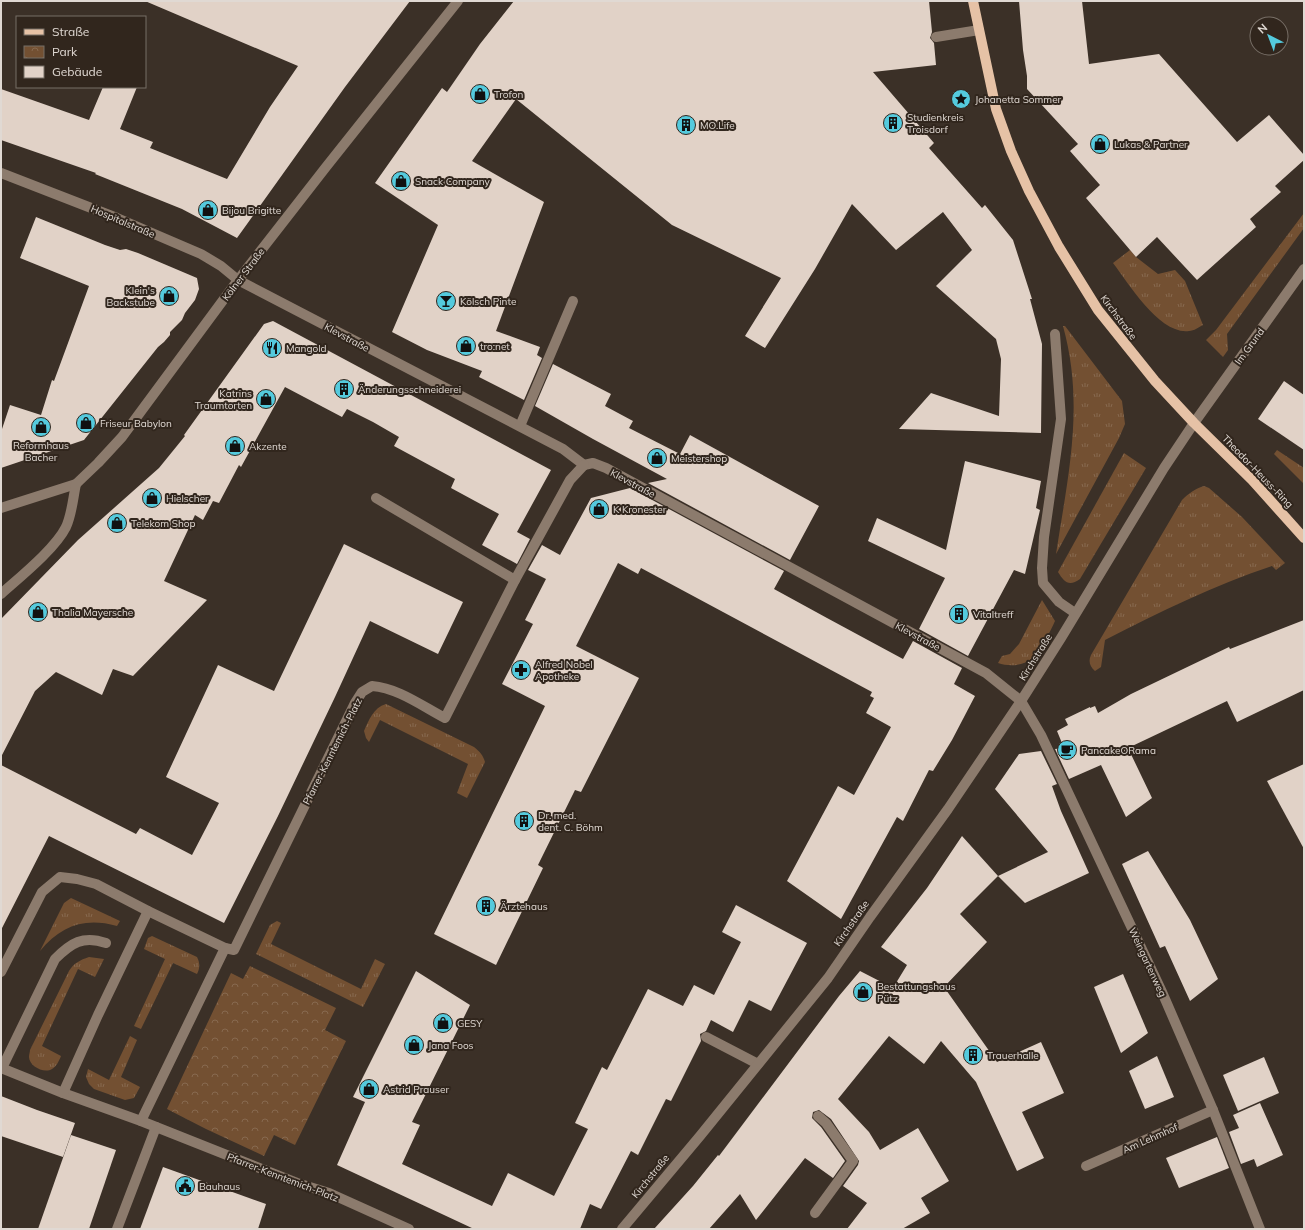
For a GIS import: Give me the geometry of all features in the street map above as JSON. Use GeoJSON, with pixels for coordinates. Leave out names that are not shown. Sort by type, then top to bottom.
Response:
{"type":"FeatureCollection","features":[{"type":"Feature","properties":{"kind":"main road","name":"Kirchstraße"},"geometry":{"type":"LineString","coordinates":[[973,1],[996,109],[1011,151],[1029,191],[1059,247],[1098,310],[1155,381],[1194,423]]}},
{"type":"Feature","properties":{"kind":"main road","name":"Theodor-Heuss-Ring"},"geometry":{"type":"LineString","coordinates":[[1194,423],[1252,480],[1304,538]]}},
{"type":"Feature","properties":{"kind":"street","name":"Kölner Straße"},"geometry":{"type":"LineString","coordinates":[[1,508],[76,484],[98,464],[122,437],[238,280],[458,1]]}},
{"type":"Feature","properties":{"kind":"street"},"geometry":{"type":"LineString","coordinates":[[936,37],[979,30]]}},
{"type":"Feature","properties":{"kind":"street","name":"Hospitalstraße"},"geometry":{"type":"LineString","coordinates":[[1,173],[117,218],[194,251],[221,266],[238,280]]}},
{"type":"Feature","properties":{"kind":"street","name":"Im Grund"},"geometry":{"type":"LineString","coordinates":[[1194,423],[1304,269]]}},
{"type":"Feature","properties":{"kind":"street","name":"Klevstraße"},"geometry":{"type":"LineString","coordinates":[[238,280],[520,426],[563,449],[584,465],[593,463],[620,476],[986,673],[1021,701]]}},
{"type":"Feature","properties":{"kind":"street"},"geometry":{"type":"LineString","coordinates":[[520,426],[573,301]]}},
{"type":"Feature","properties":{"kind":"street"},"geometry":{"type":"LineString","coordinates":[[1055,334],[1061,419],[1044,537],[1042,568],[1043,583],[1059,602],[1075,614]]}},
{"type":"Feature","properties":{"kind":"street","name":"Kirchstraße"},"geometry":{"type":"LineString","coordinates":[[622,1229],[700,1136],[828,978],[948,809],[1021,701],[1164,468],[1194,423]]}},
{"type":"Feature","properties":{"kind":"street","name":"Pfarrer-Kenntemich-Platz"},"geometry":{"type":"LineString","coordinates":[[141,1121],[362,692],[372,686],[383,687],[445,718],[515,580],[570,480],[584,465]]}},
{"type":"Feature","properties":{"kind":"street"},"geometry":{"type":"LineString","coordinates":[[1,594],[52,546],[65,528],[70,517],[76,484]]}},
{"type":"Feature","properties":{"kind":"street"},"geometry":{"type":"LineString","coordinates":[[376,498],[515,580]]}},
{"type":"Feature","properties":{"kind":"street","name":"Weingartenweg"},"geometry":{"type":"LineString","coordinates":[[1021,701],[1041,735],[1162,992],[1213,1110],[1260,1229]]}},
{"type":"Feature","properties":{"kind":"street"},"geometry":{"type":"LineString","coordinates":[[1,972],[42,892],[60,877],[77,879],[96,884],[148,911],[230,949]]}},
{"type":"Feature","properties":{"kind":"street"},"geometry":{"type":"LineString","coordinates":[[62,1093],[148,911]]}},
{"type":"Feature","properties":{"kind":"street"},"geometry":{"type":"LineString","coordinates":[[1,1068],[55,959],[64,949],[74,943],[85,940],[96,940],[106,944]]}},
{"type":"Feature","properties":{"kind":"street"},"geometry":{"type":"LineString","coordinates":[[706,1037],[758,1064]]}},
{"type":"Feature","properties":{"kind":"street","name":"Pfarrer-Kenntemich-Platz"},"geometry":{"type":"LineString","coordinates":[[1,1068],[62,1093],[141,1121],[297,1183],[329,1193],[409,1229]]}},
{"type":"Feature","properties":{"kind":"street","name":"Am Lehmhof"},"geometry":{"type":"LineString","coordinates":[[1086,1166],[1213,1110]]}},
{"type":"Feature","properties":{"kind":"street"},"geometry":{"type":"LineString","coordinates":[[815,1213],[854,1162],[826,1123],[818,1116]]}},
{"type":"Feature","properties":{"kind":"street"},"geometry":{"type":"LineString","coordinates":[[117,1229],[156,1128]]}},
{"type":"Feature","properties":{"kind":"green space"},"geometry":{"type":"Polygon","coordinates":[[[1304,213],[1304,228],[1227,334],[1228,350],[1223,357],[1206,340],[1216,330],[1304,213]]]}},
{"type":"Feature","properties":{"kind":"green space"},"geometry":{"type":"Polygon","coordinates":[[[1130,250],[1136,257],[1158,274],[1175,270],[1185,281],[1203,325],[1191,331],[1178,330],[1167,325],[1156,317],[1136,295],[1113,263],[1130,250]]]}},
{"type":"Feature","properties":{"kind":"green space"},"geometry":{"type":"Polygon","coordinates":[[[1063,326],[1065,326],[1122,401],[1125,424],[1119,438],[1056,554],[1069,468],[1074,412],[1070,355],[1063,326]]]}},
{"type":"Feature","properties":{"kind":"green space"},"geometry":{"type":"Polygon","coordinates":[[[1277,450],[1304,468],[1304,484],[1274,454],[1277,450]]]}},
{"type":"Feature","properties":{"kind":"green space"},"geometry":{"type":"Polygon","coordinates":[[[1124,453],[1146,468],[1080,579],[1073,583],[1067,582],[1058,572],[1124,453]]]}},
{"type":"Feature","properties":{"kind":"green space"},"geometry":{"type":"Polygon","coordinates":[[[1204,486],[1209,488],[1242,517],[1285,563],[1276,570],[1272,566],[1208,590],[1105,640],[1101,667],[1095,671],[1090,664],[1091,655],[1182,500],[1198,488],[1204,486]]]}},
{"type":"Feature","properties":{"kind":"green space"},"geometry":{"type":"Polygon","coordinates":[[[1042,600],[1055,621],[1039,651],[1030,660],[1021,664],[1007,665],[998,663],[1002,656],[1010,654],[1019,644],[1042,600]]]}},
{"type":"Feature","properties":{"kind":"green space"},"geometry":{"type":"Polygon","coordinates":[[[386,704],[474,747],[480,752],[485,762],[467,798],[457,793],[468,764],[380,720],[369,742],[364,731],[375,711],[386,704]]]}},
{"type":"Feature","properties":{"kind":"green space"},"geometry":{"type":"Polygon","coordinates":[[[71,898],[120,921],[117,926],[105,923],[84,923],[74,926],[56,935],[40,951],[64,903],[71,898]]]}},
{"type":"Feature","properties":{"kind":"green space"},"geometry":{"type":"Polygon","coordinates":[[[277,921],[281,923],[271,944],[361,989],[375,959],[385,964],[363,1007],[256,954],[270,925],[277,921]]]}},
{"type":"Feature","properties":{"kind":"green space"},"geometry":{"type":"Polygon","coordinates":[[[152,936],[197,957],[199,968],[197,974],[173,963],[141,1029],[134,1026],[165,959],[144,949],[148,938],[152,936]]]}},
{"type":"Feature","properties":{"kind":"green space"},"geometry":{"type":"Polygon","coordinates":[[[89,957],[104,959],[95,977],[78,969],[42,1046],[61,1056],[55,1067],[49,1070],[41,1070],[31,1063],[29,1057],[30,1050],[69,971],[78,962],[89,957]]]}},
{"type":"Feature","properties":{"kind":"green space"},"geometry":{"type":"Polygon","coordinates":[[[250,966],[336,1008],[325,1030],[346,1041],[295,1145],[274,1135],[264,1156],[167,1109],[231,973],[243,979],[250,966]]]}},
{"type":"Feature","properties":{"kind":"green space"},"geometry":{"type":"Polygon","coordinates":[[[130,1036],[137,1040],[121,1077],[140,1087],[134,1098],[125,1100],[94,1089],[89,1084],[86,1077],[88,1069],[109,1080],[130,1036]]]}},
{"type":"Feature","properties":{"kind":"building"},"geometry":{"type":"Polygon","coordinates":[[[145,1],[410,1],[345,87],[237,238],[182,209],[95,174],[96,173],[1,140],[1,89],[89,120],[103,88],[137,88],[120,129],[153,142],[150,148],[227,179],[270,107],[298,66],[145,1]]]}},
{"type":"Feature","properties":{"kind":"building"},"geometry":{"type":"Polygon","coordinates":[[[514,1],[929,1],[932,32],[930,38],[934,43],[936,65],[873,72],[934,143],[929,148],[982,208],[985,205],[1013,240],[1032,299],[1030,299],[1042,344],[1041,433],[899,429],[931,393],[999,416],[1001,359],[996,339],[936,286],[972,250],[943,212],[896,250],[852,204],[815,269],[765,348],[745,336],[781,278],[672,225],[516,99],[472,161],[544,202],[496,331],[540,347],[537,355],[542,358],[524,400],[479,377],[482,371],[427,350],[392,332],[438,225],[375,183],[442,88],[447,92],[480,44],[514,1]]]}},
{"type":"Feature","properties":{"kind":"building"},"geometry":{"type":"Polygon","coordinates":[[[1019,1],[1082,1],[1089,64],[1159,54],[1237,142],[1269,115],[1304,155],[1304,160],[1275,186],[1281,192],[1250,219],[1256,227],[1197,280],[1157,237],[1136,257],[1086,198],[1100,185],[1070,151],[1078,144],[1027,89],[1019,1]]]}},
{"type":"Feature","properties":{"kind":"building"},"geometry":{"type":"Polygon","coordinates":[[[36,217],[105,245],[120,250],[126,249],[138,253],[197,278],[199,289],[195,300],[185,313],[182,320],[170,332],[170,335],[158,347],[84,440],[1,468],[1,432],[10,405],[41,415],[52,380],[54,381],[89,286],[20,258],[36,217]]]}},
{"type":"Feature","properties":{"kind":"building"},"geometry":{"type":"Polygon","coordinates":[[[273,321],[551,470],[517,532],[530,539],[517,564],[482,545],[499,514],[451,488],[455,479],[394,446],[399,437],[373,422],[347,409],[342,417],[285,387],[241,467],[239,465],[219,503],[213,501],[203,520],[195,515],[164,581],[207,600],[133,676],[113,669],[102,695],[56,672],[35,691],[1,757],[1,619],[78,540],[159,468],[185,436],[184,435],[264,324],[273,321]]]}},
{"type":"Feature","properties":{"kind":"building"},"geometry":{"type":"Polygon","coordinates":[[[553,364],[611,394],[605,406],[633,421],[629,428],[680,454],[690,435],[819,506],[790,560],[648,483],[667,479],[535,406],[553,364]]]}},
{"type":"Feature","properties":{"kind":"building"},"geometry":{"type":"Polygon","coordinates":[[[1284,381],[1304,395],[1304,450],[1258,419],[1284,381]]]}},
{"type":"Feature","properties":{"kind":"building"},"geometry":{"type":"Polygon","coordinates":[[[965,461],[1041,481],[1036,508],[1040,510],[1025,574],[1014,570],[968,656],[919,629],[945,578],[868,541],[877,518],[946,550],[965,461]]]}},
{"type":"Feature","properties":{"kind":"building"},"geometry":{"type":"Polygon","coordinates":[[[630,488],[784,571],[774,589],[827,618],[903,659],[913,641],[962,668],[954,684],[975,696],[952,740],[933,771],[929,770],[903,821],[897,817],[841,919],[787,881],[838,786],[854,795],[891,727],[866,713],[874,698],[870,696],[872,692],[641,568],[638,574],[618,563],[576,646],[639,678],[581,792],[575,790],[538,865],[543,868],[496,965],[434,934],[545,706],[502,684],[533,624],[525,620],[546,579],[528,570],[542,545],[560,555],[591,498],[630,488]]]}},
{"type":"Feature","properties":{"kind":"building"},"geometry":{"type":"Polygon","coordinates":[[[344,544],[463,602],[438,654],[370,621],[278,816],[224,923],[49,836],[1,930],[1,765],[136,834],[140,828],[192,855],[219,803],[166,777],[218,665],[274,691],[344,544]]]}},
{"type":"Feature","properties":{"kind":"building"},"geometry":{"type":"Polygon","coordinates":[[[1304,620],[1304,690],[1237,722],[1227,701],[1128,748],[1152,798],[1126,817],[1101,765],[1069,779],[1055,749],[1064,748],[1057,731],[1068,725],[1065,719],[1095,706],[1098,713],[1131,694],[1229,647],[1230,649],[1304,620]]]}},
{"type":"Feature","properties":{"kind":"building"},"geometry":{"type":"Polygon","coordinates":[[[1041,751],[1057,784],[1052,786],[1061,811],[1089,873],[1025,903],[998,876],[1048,852],[995,789],[1019,754],[1041,751]]]}},
{"type":"Feature","properties":{"kind":"building"},"geometry":{"type":"Polygon","coordinates":[[[1304,764],[1304,849],[1267,781],[1304,764]]]}},
{"type":"Feature","properties":{"kind":"building"},"geometry":{"type":"Polygon","coordinates":[[[962,836],[998,876],[960,914],[987,942],[944,987],[997,1062],[1041,1042],[1064,1093],[1022,1112],[1044,1158],[1017,1171],[976,1082],[941,1041],[924,1064],[889,1036],[838,1099],[869,1132],[880,1150],[918,1128],[949,1181],[921,1198],[930,1213],[902,1229],[847,1229],[867,1203],[843,1186],[858,1165],[859,1161],[831,1119],[819,1110],[813,1112],[812,1118],[821,1127],[845,1161],[833,1178],[805,1158],[756,1220],[740,1194],[709,1229],[654,1229],[693,1186],[718,1155],[719,1156],[839,996],[860,971],[893,988],[907,965],[881,947],[927,888],[962,836]]]}},
{"type":"Feature","properties":{"kind":"building"},"geometry":{"type":"Polygon","coordinates":[[[1148,851],[1190,920],[1218,979],[1190,1001],[1165,946],[1160,948],[1122,864],[1148,851]]]}},
{"type":"Feature","properties":{"kind":"building"},"geometry":{"type":"Polygon","coordinates":[[[736,905],[807,943],[771,1011],[749,1000],[733,1032],[711,1020],[706,1031],[700,1034],[701,1041],[671,1101],[666,1099],[638,1155],[631,1151],[601,1209],[590,1204],[580,1229],[474,1229],[337,1165],[365,1102],[353,1097],[416,971],[470,1005],[412,1122],[420,1125],[402,1164],[492,1206],[508,1173],[554,1196],[588,1129],[575,1123],[602,1067],[607,1070],[648,989],[683,1006],[694,985],[714,995],[741,942],[722,932],[736,905]]]}},
{"type":"Feature","properties":{"kind":"building"},"geometry":{"type":"Polygon","coordinates":[[[1123,974],[1148,1033],[1121,1053],[1094,987],[1123,974]]]}},
{"type":"Feature","properties":{"kind":"building"},"geometry":{"type":"Polygon","coordinates":[[[1157,1056],[1174,1097],[1145,1109],[1129,1071],[1157,1056]]]}},
{"type":"Feature","properties":{"kind":"building"},"geometry":{"type":"Polygon","coordinates":[[[1264,1057],[1279,1093],[1238,1111],[1223,1075],[1264,1057]]]}},
{"type":"Feature","properties":{"kind":"building"},"geometry":{"type":"Polygon","coordinates":[[[1,1096],[75,1123],[63,1157],[1,1136],[1,1096]]]}},
{"type":"Feature","properties":{"kind":"building"},"geometry":{"type":"Polygon","coordinates":[[[1260,1103],[1283,1155],[1257,1167],[1254,1159],[1241,1164],[1229,1132],[1239,1128],[1233,1115],[1260,1103]]]}},
{"type":"Feature","properties":{"kind":"building"},"geometry":{"type":"Polygon","coordinates":[[[71,1135],[116,1150],[89,1229],[38,1229],[71,1135]]]}},
{"type":"Feature","properties":{"kind":"building"},"geometry":{"type":"Polygon","coordinates":[[[1217,1137],[1229,1168],[1179,1188],[1166,1158],[1217,1137]]]}},
{"type":"Feature","properties":{"kind":"building","name":"Bauhaus"},"geometry":{"type":"Polygon","coordinates":[[[163,1167],[266,1204],[258,1229],[140,1229],[163,1167]]]}},
{"type":"Feature","properties":{"kind":"place","name":"Trofon"},"geometry":{"type":"Point","coordinates":[480,94]}},
{"type":"Feature","properties":{"kind":"place","name":"Johanetta Sommer"},"geometry":{"type":"Point","coordinates":[961,99]}},
{"type":"Feature","properties":{"kind":"place","name":"Studienkreis Troisdorf"},"geometry":{"type":"Point","coordinates":[893,123]}},
{"type":"Feature","properties":{"kind":"place","name":"MO.Life"},"geometry":{"type":"Point","coordinates":[686,125]}},
{"type":"Feature","properties":{"kind":"place","name":"Lukas & Partner"},"geometry":{"type":"Point","coordinates":[1100,144]}},
{"type":"Feature","properties":{"kind":"place","name":"Snack Company"},"geometry":{"type":"Point","coordinates":[401,181]}},
{"type":"Feature","properties":{"kind":"place","name":"Bijou Brigitte"},"geometry":{"type":"Point","coordinates":[208,210]}},
{"type":"Feature","properties":{"kind":"place","name":"Klein's Backstube"},"geometry":{"type":"Point","coordinates":[169,296]}},
{"type":"Feature","properties":{"kind":"place","name":"Kölsch Pinte"},"geometry":{"type":"Point","coordinates":[446,301]}},
{"type":"Feature","properties":{"kind":"place","name":"tro:net"},"geometry":{"type":"Point","coordinates":[466,346]}},
{"type":"Feature","properties":{"kind":"place","name":"Mangold"},"geometry":{"type":"Point","coordinates":[272,348]}},
{"type":"Feature","properties":{"kind":"place","name":"Änderungsschneiderei"},"geometry":{"type":"Point","coordinates":[344,389]}},
{"type":"Feature","properties":{"kind":"place","name":"Katrins Traumtorten"},"geometry":{"type":"Point","coordinates":[266,399]}},
{"type":"Feature","properties":{"kind":"place","name":"Friseur Babylon"},"geometry":{"type":"Point","coordinates":[86,423]}},
{"type":"Feature","properties":{"kind":"place","name":"Reformhaus Bacher"},"geometry":{"type":"Point","coordinates":[41,427]}},
{"type":"Feature","properties":{"kind":"place","name":"Akzente"},"geometry":{"type":"Point","coordinates":[235,446]}},
{"type":"Feature","properties":{"kind":"place","name":"Meistershop"},"geometry":{"type":"Point","coordinates":[657,458]}},
{"type":"Feature","properties":{"kind":"place","name":"Hielscher"},"geometry":{"type":"Point","coordinates":[152,498]}},
{"type":"Feature","properties":{"kind":"place","name":"K Kronester"},"geometry":{"type":"Point","coordinates":[599,509]}},
{"type":"Feature","properties":{"kind":"place","name":"Telekom Shop"},"geometry":{"type":"Point","coordinates":[117,523]}},
{"type":"Feature","properties":{"kind":"place","name":"Thalia Mayersche"},"geometry":{"type":"Point","coordinates":[38,612]}},
{"type":"Feature","properties":{"kind":"place","name":"Vitaltreff"},"geometry":{"type":"Point","coordinates":[959,614]}},
{"type":"Feature","properties":{"kind":"place","name":"Alfred Nobel Apotheke"},"geometry":{"type":"Point","coordinates":[521,670]}},
{"type":"Feature","properties":{"kind":"place","name":"PancakeORama"},"geometry":{"type":"Point","coordinates":[1067,750]}},
{"type":"Feature","properties":{"kind":"place","name":"Dr. med. dent. C. Böhm"},"geometry":{"type":"Point","coordinates":[524,821]}},
{"type":"Feature","properties":{"kind":"place","name":"Ärztehaus"},"geometry":{"type":"Point","coordinates":[486,906]}},
{"type":"Feature","properties":{"kind":"place","name":"Bestattungshaus Pütz"},"geometry":{"type":"Point","coordinates":[863,992]}},
{"type":"Feature","properties":{"kind":"place","name":"GESY"},"geometry":{"type":"Point","coordinates":[443,1023]}},
{"type":"Feature","properties":{"kind":"place","name":"Jana Foos"},"geometry":{"type":"Point","coordinates":[414,1045]}},
{"type":"Feature","properties":{"kind":"place","name":"Trauerhalle"},"geometry":{"type":"Point","coordinates":[973,1055]}},
{"type":"Feature","properties":{"kind":"place","name":"Astrid Prauser"},"geometry":{"type":"Point","coordinates":[369,1089]}},
{"type":"Feature","properties":{"kind":"place","name":"Bauhaus"},"geometry":{"type":"Point","coordinates":[185,1186]}}]}
